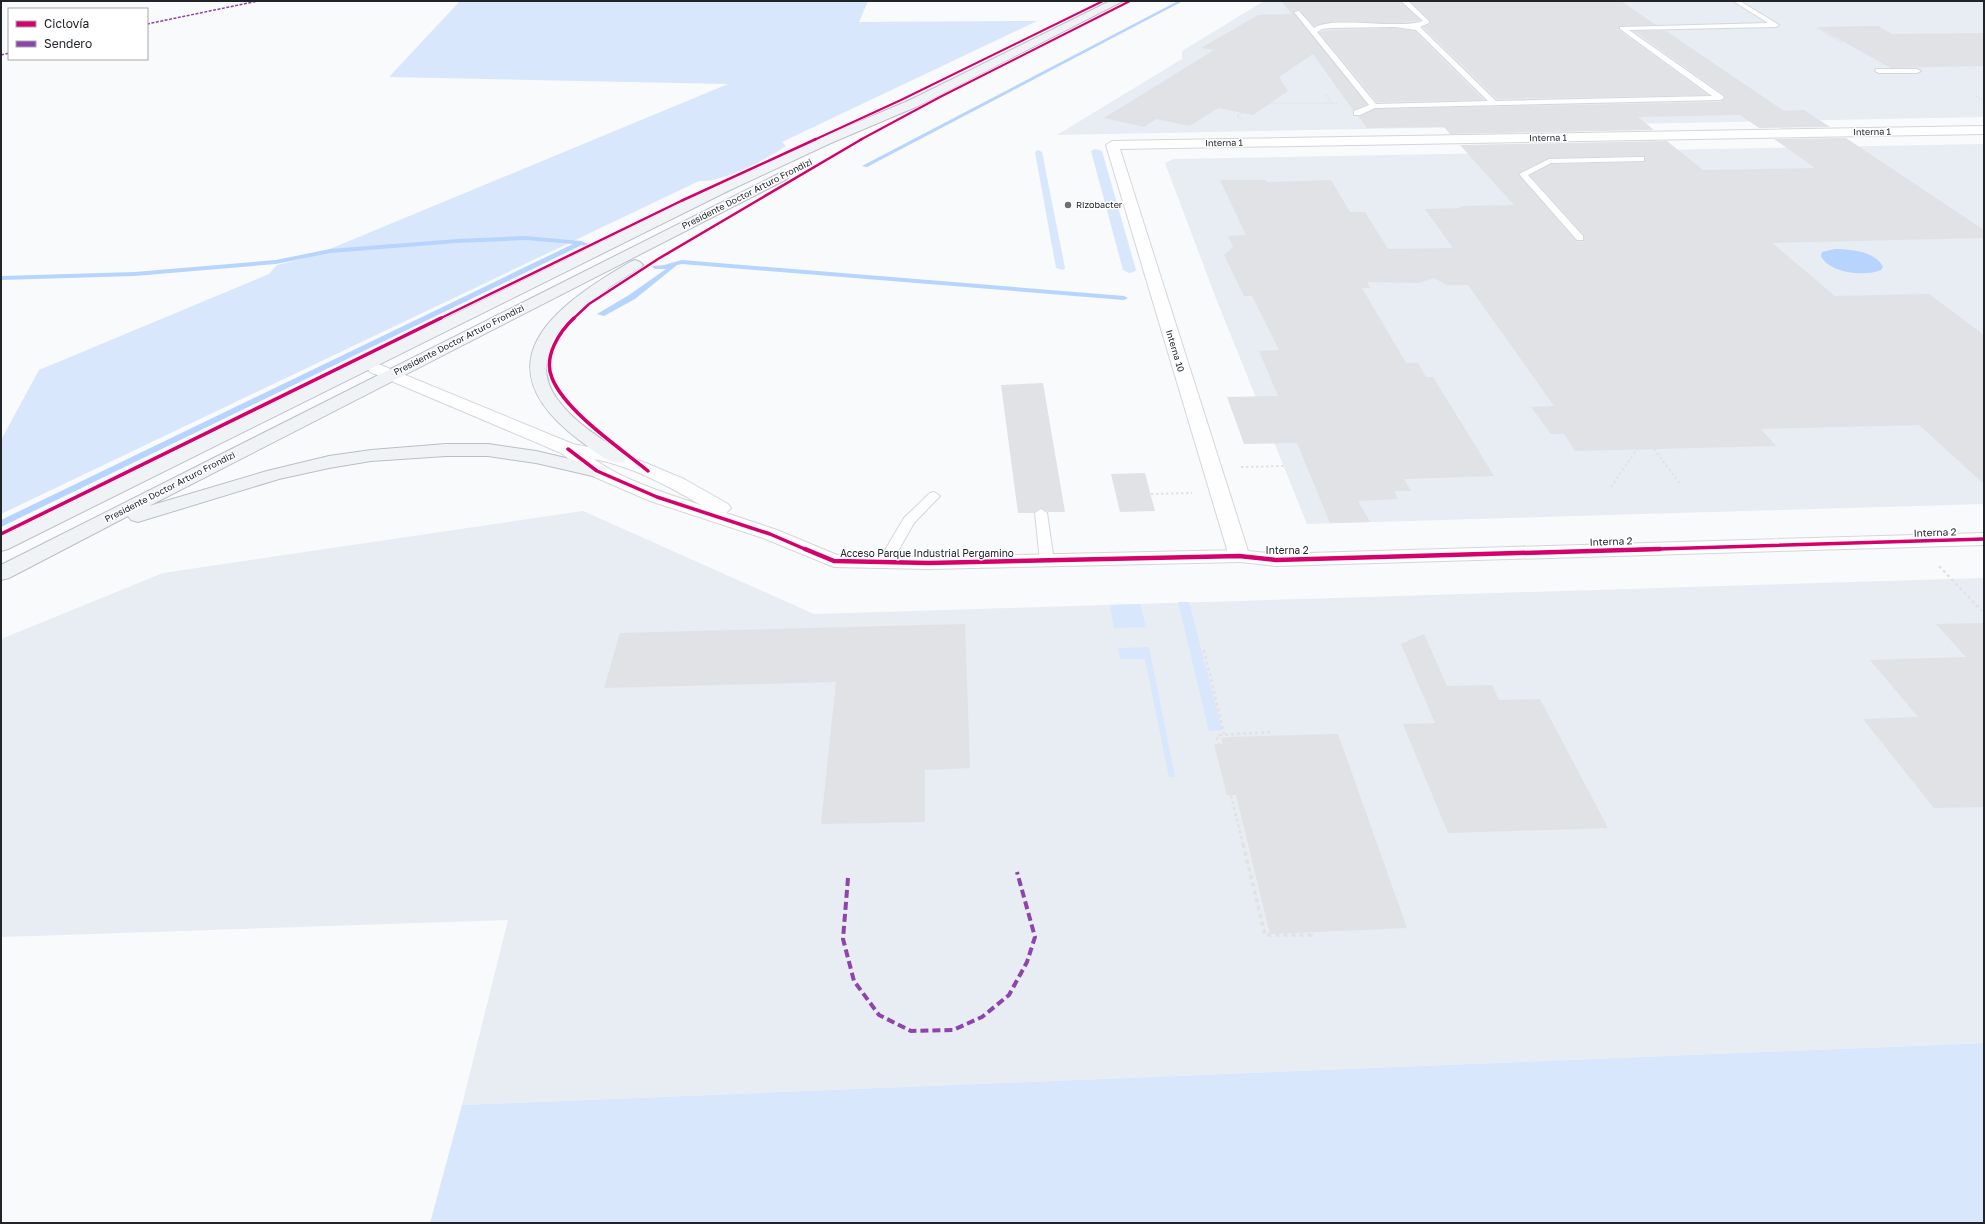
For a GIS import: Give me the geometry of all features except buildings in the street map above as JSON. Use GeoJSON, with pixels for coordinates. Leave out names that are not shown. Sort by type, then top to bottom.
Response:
{"type":"FeatureCollection","features":[{"type":"Feature","properties":{"kind":"main road","name":"Presidente Doctor Arturo Frondizi"},"geometry":{"type":"LineString","coordinates":[[1,574],[383,371],[798,168],[914,103],[1118,1]]}},
{"type":"Feature","properties":{"kind":"main road","name":"Presidente Doctor Arturo Frondizi"},"geometry":{"type":"LineString","coordinates":[[1,546],[690,204],[827,140],[914,103]]}},
{"type":"Feature","properties":{"kind":"main road"},"geometry":{"type":"LineString","coordinates":[[617,458],[584,435],[556,410],[544,394],[538,379],[537,362],[542,346],[552,330],[581,301],[600,287],[798,168]]}},
{"type":"Feature","properties":{"kind":"main road"},"geometry":{"type":"LineString","coordinates":[[1,556],[383,371],[586,263],[690,204]]}},
{"type":"Feature","properties":{"kind":"main road"},"geometry":{"type":"LineString","coordinates":[[1,574],[131,518],[198,496],[296,470],[359,457],[465,450],[498,451],[539,457],[597,471]]}},
{"type":"Feature","properties":{"kind":"street","name":"Interna 1"},"geometry":{"type":"LineString","coordinates":[[1112,145],[1984,130]]}},
{"type":"Feature","properties":{"kind":"street","name":"Interna 10"},"geometry":{"type":"LineString","coordinates":[[1112,145],[1239,556]]}},
{"type":"Feature","properties":{"kind":"street","name":"Acceso Parque Industrial Pergamino"},"geometry":{"type":"LineString","coordinates":[[383,371],[568,449],[617,458],[677,483],[770,534]]}},
{"type":"Feature","properties":{"kind":"street","name":"Acceso Parque Industrial Pergamino"},"geometry":{"type":"LineString","coordinates":[[568,449],[597,471],[657,497],[770,534],[834,561],[1047,561],[1239,556]]}},
{"type":"Feature","properties":{"kind":"street","name":"Interna 2"},"geometry":{"type":"LineString","coordinates":[[1239,556],[1276,560],[1984,539]]}},
{"type":"Feature","properties":{"kind":"lane"},"geometry":{"type":"LineString","coordinates":[[1404,1],[1427,22],[1413,27]]}},
{"type":"Feature","properties":{"kind":"lane"},"geometry":{"type":"LineString","coordinates":[[1357,113],[1374,106],[1720,98],[1622,28],[1776,25],[1736,1]]}},
{"type":"Feature","properties":{"kind":"lane"},"geometry":{"type":"LineString","coordinates":[[1297,12],[1374,106]]}},
{"type":"Feature","properties":{"kind":"lane"},"geometry":{"type":"LineString","coordinates":[[1313,32],[1320,27],[1330,26],[1395,25],[1413,27],[1421,30],[1494,103]]}},
{"type":"Feature","properties":{"kind":"lane"},"geometry":{"type":"LineString","coordinates":[[1878,71],[1917,71]]}},
{"type":"Feature","properties":{"kind":"lane"},"geometry":{"type":"LineString","coordinates":[[1580,238],[1523,174],[1549,161],[1641,159]]}},
{"type":"Feature","properties":{"kind":"lane"},"geometry":{"type":"LineString","coordinates":[[885,562],[910,521],[934,496]]}},
{"type":"Feature","properties":{"kind":"lane"},"geometry":{"type":"LineString","coordinates":[[1041,513],[1047,561]]}},
{"type":"Feature","properties":{"kind":"path"},"geometry":{"type":"LineString","coordinates":[[1244,39],[1238,30],[1247,25],[1285,22]]}},
{"type":"Feature","properties":{"kind":"path"},"geometry":{"type":"LineString","coordinates":[[1817,28],[1843,43]]}},
{"type":"Feature","properties":{"kind":"path"},"geometry":{"type":"LineString","coordinates":[[1271,75],[1259,74],[1244,46],[1239,40],[1298,38]]}},
{"type":"Feature","properties":{"kind":"path"},"geometry":{"type":"LineString","coordinates":[[1251,46],[1250,44],[1262,44],[1259,39]]}},
{"type":"Feature","properties":{"kind":"path"},"geometry":{"type":"LineString","coordinates":[[1244,46],[1266,45]]}},
{"type":"Feature","properties":{"kind":"path"},"geometry":{"type":"LineString","coordinates":[[1244,70],[1257,70]]}},
{"type":"Feature","properties":{"kind":"path"},"geometry":{"type":"LineString","coordinates":[[1326,95],[1332,103]]}},
{"type":"Feature","properties":{"kind":"path"},"geometry":{"type":"LineString","coordinates":[[1976,96],[1984,101]]}},
{"type":"Feature","properties":{"kind":"path"},"geometry":{"type":"LineString","coordinates":[[1243,119],[1236,116],[1249,106],[1258,103],[1339,103]]}},
{"type":"Feature","properties":{"kind":"path"},"geometry":{"type":"LineString","coordinates":[[1514,265],[1526,279]]}},
{"type":"Feature","properties":{"kind":"path"},"geometry":{"type":"LineString","coordinates":[[1611,487],[1637,449]]}},
{"type":"Feature","properties":{"kind":"path"},"geometry":{"type":"LineString","coordinates":[[1654,449],[1681,484]]}},
{"type":"Feature","properties":{"kind":"path"},"geometry":{"type":"LineString","coordinates":[[1211,468],[1283,466]]}},
{"type":"Feature","properties":{"kind":"path"},"geometry":{"type":"LineString","coordinates":[[1151,494],[1218,492]]}},
{"type":"Feature","properties":{"kind":"path"},"geometry":{"type":"LineString","coordinates":[[1916,541],[1982,611]]}},
{"type":"Feature","properties":{"kind":"path"},"geometry":{"type":"LineString","coordinates":[[1204,650],[1224,734]]}},
{"type":"Feature","properties":{"kind":"path"},"geometry":{"type":"LineString","coordinates":[[1273,732],[1219,734],[1217,737],[1265,935],[1310,935],[1309,932]]}},
{"type":"Feature","properties":{"kind":"shaded area"},"geometry":{"type":"Polygon","coordinates":[[[460,1],[868,1],[859,22],[1037,21],[782,142],[786,146],[744,169],[708,181],[699,181],[1,514],[1,440],[39,370],[269,274],[277,265],[313,256],[728,84],[389,77],[460,1]]]}},
{"type":"Feature","properties":{"kind":"shaded area"},"geometry":{"type":"Polygon","coordinates":[[[1264,1],[1984,1],[1984,117],[1057,135],[1182,59],[1182,51],[1264,1]]]}},
{"type":"Feature","properties":{"kind":"shaded area"},"geometry":{"type":"Polygon","coordinates":[[[1984,144],[1984,504],[1307,524],[1217,301],[1165,163],[1174,159],[1984,144]]]}},
{"type":"Feature","properties":{"kind":"shaded area"},"geometry":{"type":"Polygon","coordinates":[[[1095,149],[1102,151],[1136,270],[1134,272],[1129,273],[1123,270],[1091,151],[1095,149]]]}},
{"type":"Feature","properties":{"kind":"shaded area"},"geometry":{"type":"Polygon","coordinates":[[[1038,150],[1042,152],[1065,268],[1063,270],[1056,268],[1035,152],[1038,150]]]}},
{"type":"Feature","properties":{"kind":"shaded area"},"geometry":{"type":"Polygon","coordinates":[[[583,511],[814,614],[1984,578],[1984,1043],[462,1105],[508,920],[1,937],[1,639],[163,573],[583,511]]]}},
{"type":"Feature","properties":{"kind":"shaded area"},"geometry":{"type":"Polygon","coordinates":[[[1178,602],[1189,602],[1222,730],[1209,731],[1178,602]]]}},
{"type":"Feature","properties":{"kind":"shaded area"},"geometry":{"type":"Polygon","coordinates":[[[1140,604],[1146,627],[1114,628],[1110,605],[1140,604]]]}},
{"type":"Feature","properties":{"kind":"shaded area"},"geometry":{"type":"Polygon","coordinates":[[[1149,647],[1175,777],[1169,777],[1145,659],[1120,659],[1118,648],[1149,647]]]}},
{"type":"Feature","properties":{"kind":"shaded area"},"geometry":{"type":"Polygon","coordinates":[[[1984,1043],[1984,1223],[430,1223],[462,1105],[1984,1043]]]}},
{"type":"Feature","properties":{"kind":"water"},"geometry":{"type":"Polygon","coordinates":[[[1835,249],[1855,250],[1868,254],[1874,257],[1883,267],[1881,270],[1866,273],[1839,270],[1825,262],[1821,256],[1822,252],[1835,249]]]}},
{"type":"Feature","properties":{"kind":"waterway"},"geometry":{"type":"LineString","coordinates":[[865,166],[1181,1]]}},
{"type":"Feature","properties":{"kind":"waterway"},"geometry":{"type":"LineString","coordinates":[[1,278],[135,274],[276,262],[330,251],[457,241],[525,238],[581,243]]}},
{"type":"Feature","properties":{"kind":"waterway"},"geometry":{"type":"LineString","coordinates":[[1,524],[581,243]]}},
{"type":"Feature","properties":{"kind":"waterway"},"geometry":{"type":"LineString","coordinates":[[581,243],[588,245]]}},
{"type":"Feature","properties":{"kind":"waterway"},"geometry":{"type":"LineString","coordinates":[[655,267],[664,267],[682,262],[1124,298]]}},
{"type":"Feature","properties":{"kind":"waterway"},"geometry":{"type":"LineString","coordinates":[[601,314],[632,297],[674,266]]}},
{"type":"Feature","properties":{"kind":"marked path"},"geometry":{"type":"LineString","coordinates":[[148,24],[258,1]]}},
{"type":"Feature","properties":{"kind":"marked path"},"geometry":{"type":"LineString","coordinates":[[1,55],[8,53]]}},
{"type":"Feature","properties":{"kind":"marked path"},"geometry":{"type":"LineString","coordinates":[[848,878],[843,939],[854,981],[879,1015],[911,1031],[953,1030],[982,1017],[1009,995],[1027,962],[1035,937],[1017,872]]}},
{"type":"Feature","properties":{"kind":"cycle path"},"geometry":{"type":"LineString","coordinates":[[1,534],[681,201],[901,100],[1103,1]]}},
{"type":"Feature","properties":{"kind":"cycle path"},"geometry":{"type":"LineString","coordinates":[[648,471],[591,424],[561,396],[551,377],[550,360],[553,346],[571,321],[589,304],[658,259],[860,140],[940,97],[1130,1]]}},
{"type":"Feature","properties":{"kind":"cycle path"},"geometry":{"type":"LineString","coordinates":[[568,449],[597,471],[657,497],[770,534],[834,561],[929,563],[1239,556],[1276,560],[1984,539]]}},
{"type":"Feature","properties":{"kind":"place","name":"Rizobacter"},"geometry":{"type":"Point","coordinates":[1068,205]}}]}
